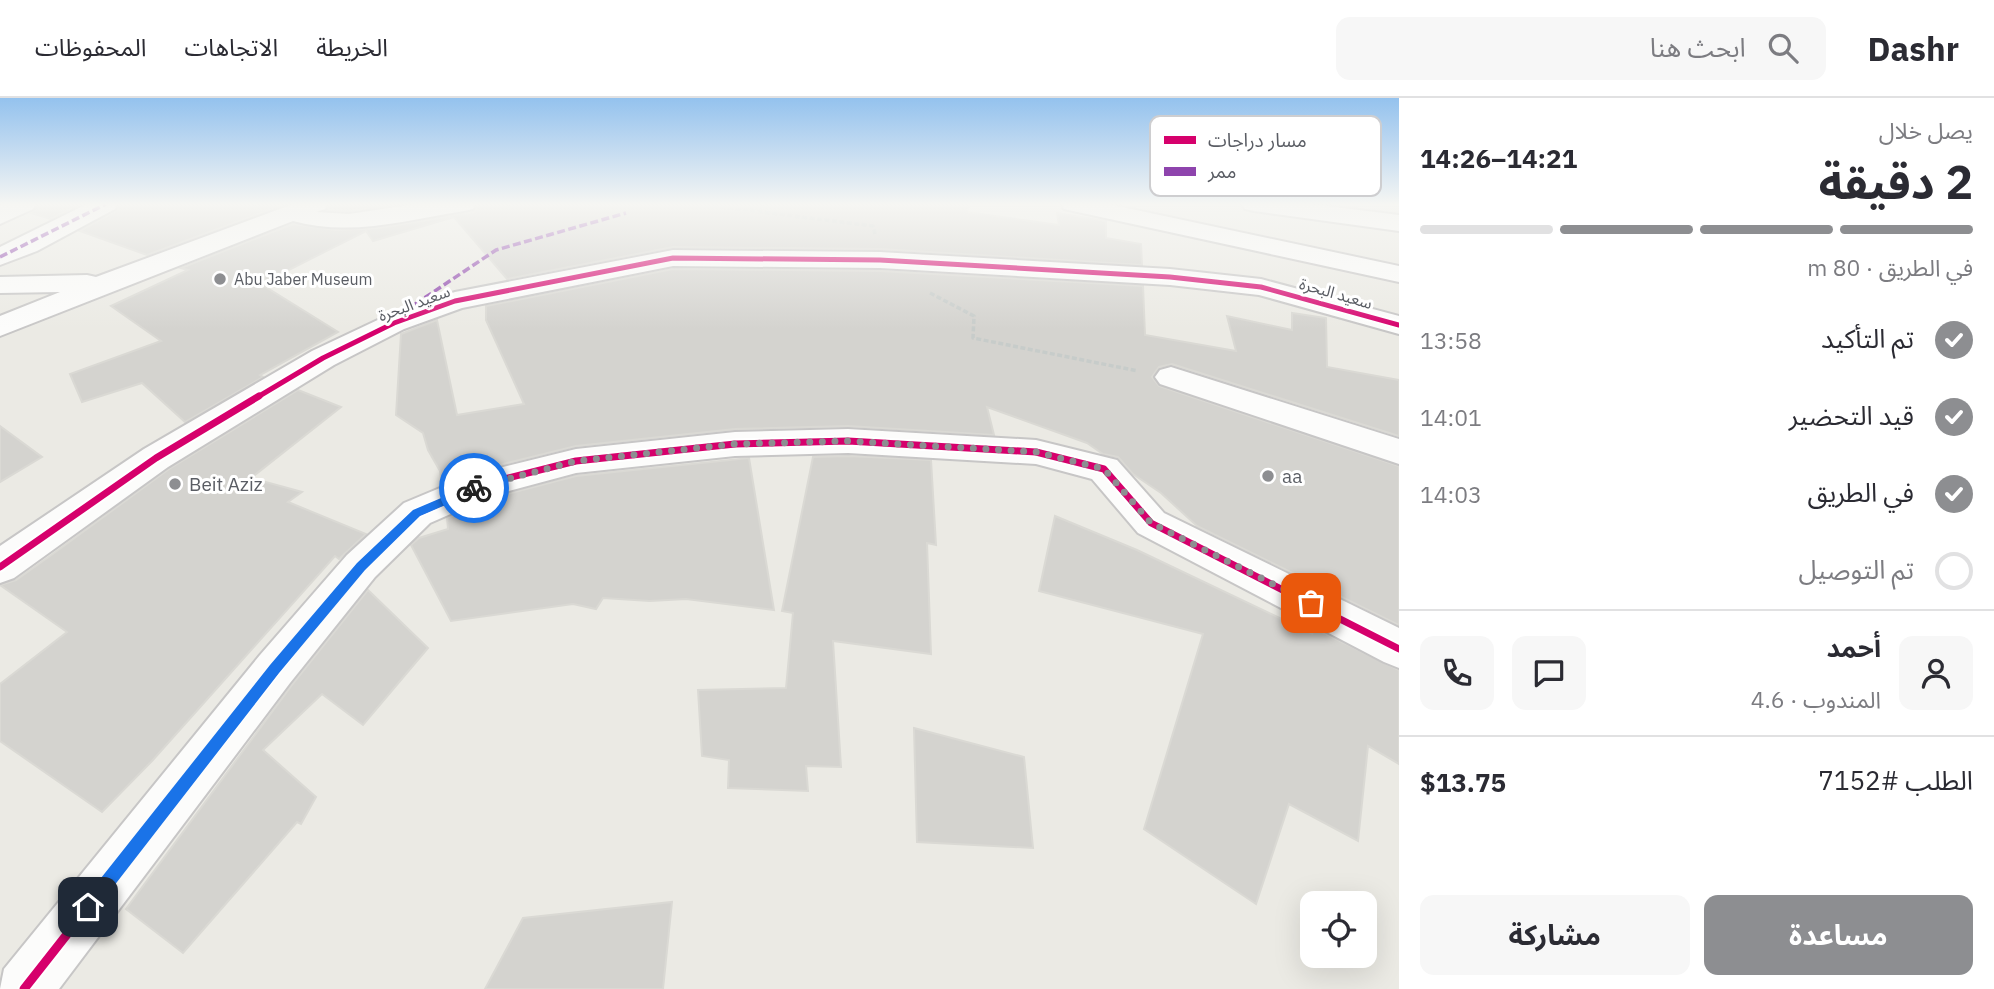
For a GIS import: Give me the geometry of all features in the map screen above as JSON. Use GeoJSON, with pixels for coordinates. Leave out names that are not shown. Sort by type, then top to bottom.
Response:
{"type":"FeatureCollection","features":[{"type":"Feature","properties":{"kind":"street"},"geometry":{"type":"LineString","coordinates":[[0,257],[23,246]]}},
{"type":"Feature","properties":{"kind":"street"},"geometry":{"type":"LineString","coordinates":[[0,327],[204,246]]}},
{"type":"Feature","properties":{"kind":"street"},"geometry":{"type":"LineString","coordinates":[[1259,246],[1399,274]]}},
{"type":"Feature","properties":{"kind":"street"},"geometry":{"type":"LineString","coordinates":[[1261,287],[1279,250]]}},
{"type":"Feature","properties":{"kind":"street","name":"سعيد البحرة"},"geometry":{"type":"LineString","coordinates":[[0,567],[156,457],[323,358],[394,323],[455,301],[673,258],[880,260],[1120,273],[1261,287],[1399,326]]}},
{"type":"Feature","properties":{"kind":"street"},"geometry":{"type":"LineString","coordinates":[[0,285],[106,283]]}},
{"type":"Feature","properties":{"kind":"street"},"geometry":{"type":"LineString","coordinates":[[1171,377],[1399,453]]}},
{"type":"Feature","properties":{"kind":"street"},"geometry":{"type":"LineString","coordinates":[[24,989],[275,669],[361,566],[416,513],[484,484],[576,461],[735,444],[848,441],[1036,452],[1104,469],[1151,523],[1399,649]]}},
{"type":"Feature","properties":{"kind":"building"},"geometry":{"type":"Polygon","coordinates":[[[121,246],[172,246],[147,255],[121,246]]]}},
{"type":"Feature","properties":{"kind":"building"},"geometry":{"type":"Polygon","coordinates":[[[238,246],[337,246],[261,284],[338,332],[260,375],[263,377],[185,422],[142,383],[82,402],[70,374],[161,341],[111,306],[188,270],[181,268],[238,246]]]}},
{"type":"Feature","properties":{"kind":"building"},"geometry":{"type":"Polygon","coordinates":[[[478,246],[1141,246],[1142,265],[880,249],[673,247],[507,279],[478,246]]]}},
{"type":"Feature","properties":{"kind":"building"},"geometry":{"type":"Polygon","coordinates":[[[673,269],[880,271],[1143,286],[1145,335],[1236,351],[1227,316],[1292,330],[1292,313],[1326,318],[1327,367],[1399,380],[1399,436],[1172,364],[1159,367],[1152,377],[1159,386],[1399,466],[1399,625],[1197,526],[1161,493],[1133,474],[1118,457],[1103,454],[1087,443],[987,407],[994,435],[848,426],[735,429],[576,446],[470,472],[442,484],[440,471],[428,450],[423,433],[396,415],[401,334],[437,320],[457,415],[524,404],[486,320],[486,306],[673,269]]]}},
{"type":"Feature","properties":{"kind":"building"},"geometry":{"type":"Polygon","coordinates":[[[298,390],[341,407],[251,478],[302,492],[288,502],[366,534],[339,559],[335,556],[152,761],[102,812],[0,741],[0,684],[67,632],[0,585],[16,580],[169,469],[298,390]]]}},
{"type":"Feature","properties":{"kind":"building"},"geometry":{"type":"Polygon","coordinates":[[[0,426],[42,457],[0,482],[0,426]]]}},
{"type":"Feature","properties":{"kind":"building"},"geometry":{"type":"Polygon","coordinates":[[[813,457],[931,460],[936,545],[927,543],[931,654],[833,641],[841,767],[806,766],[808,791],[728,788],[729,760],[702,756],[698,690],[786,688],[793,613],[782,611],[813,457]]]}},
{"type":"Feature","properties":{"kind":"building"},"geometry":{"type":"Polygon","coordinates":[[[749,458],[774,610],[686,599],[650,601],[603,598],[596,609],[573,604],[451,621],[411,545],[419,538],[448,529],[447,518],[495,497],[576,476],[749,458]]]}},
{"type":"Feature","properties":{"kind":"building"},"geometry":{"type":"Polygon","coordinates":[[[1055,516],[1137,550],[1313,634],[1298,620],[1399,670],[1399,764],[1368,746],[1358,841],[1289,804],[1256,904],[1144,829],[1203,634],[1039,591],[1055,516]]]}},
{"type":"Feature","properties":{"kind":"building"},"geometry":{"type":"Polygon","coordinates":[[[368,590],[428,648],[363,725],[322,694],[263,750],[316,797],[301,824],[297,822],[183,953],[126,909],[292,685],[368,590]]]}},
{"type":"Feature","properties":{"kind":"building"},"geometry":{"type":"Polygon","coordinates":[[[914,728],[1024,757],[1033,848],[917,842],[914,728]]]}},
{"type":"Feature","properties":{"kind":"building"},"geometry":{"type":"Polygon","coordinates":[[[672,902],[663,989],[485,989],[523,918],[672,902]]]}},
{"type":"Feature","properties":{"kind":"marked path"},"geometry":{"type":"LineString","coordinates":[[0,257],[27,246]]}},
{"type":"Feature","properties":{"kind":"marked path"},"geometry":{"type":"LineString","coordinates":[[396,317],[467,267],[496,250],[510,246]]}},
{"type":"Feature","properties":{"kind":"cycle path"},"geometry":{"type":"LineString","coordinates":[[0,567],[156,458],[323,358],[394,323],[455,301],[673,258],[880,260],[1170,277],[1261,287],[1399,325]]}},
{"type":"Feature","properties":{"kind":"cycle path"},"geometry":{"type":"LineString","coordinates":[[24,989],[275,669],[361,566],[417,513],[484,484],[576,461],[735,444],[848,441],[1036,452],[1104,469],[1151,523],[1399,649]]}},
{"type":"Feature","properties":{"kind":"way so far"},"geometry":{"type":"LineString","coordinates":[[474,488],[576,461],[735,444],[848,441],[1036,452],[1104,469],[1151,523],[1311,603]]}},
{"type":"Feature","properties":{"kind":"place","name":"Abu Jaber Museum"},"geometry":{"type":"Point","coordinates":[220,279]}},
{"type":"Feature","properties":{"kind":"place","name":"aa"},"geometry":{"type":"Point","coordinates":[1268,476]}},
{"type":"Feature","properties":{"kind":"place","name":"Beit Aziz"},"geometry":{"type":"Point","coordinates":[175,484]}},
{"type":"Feature","properties":{"kind":"route"},"geometry":{"type":"LineString","coordinates":[[88,907],[275,669],[361,566],[416,513],[474,488]]}}]}
